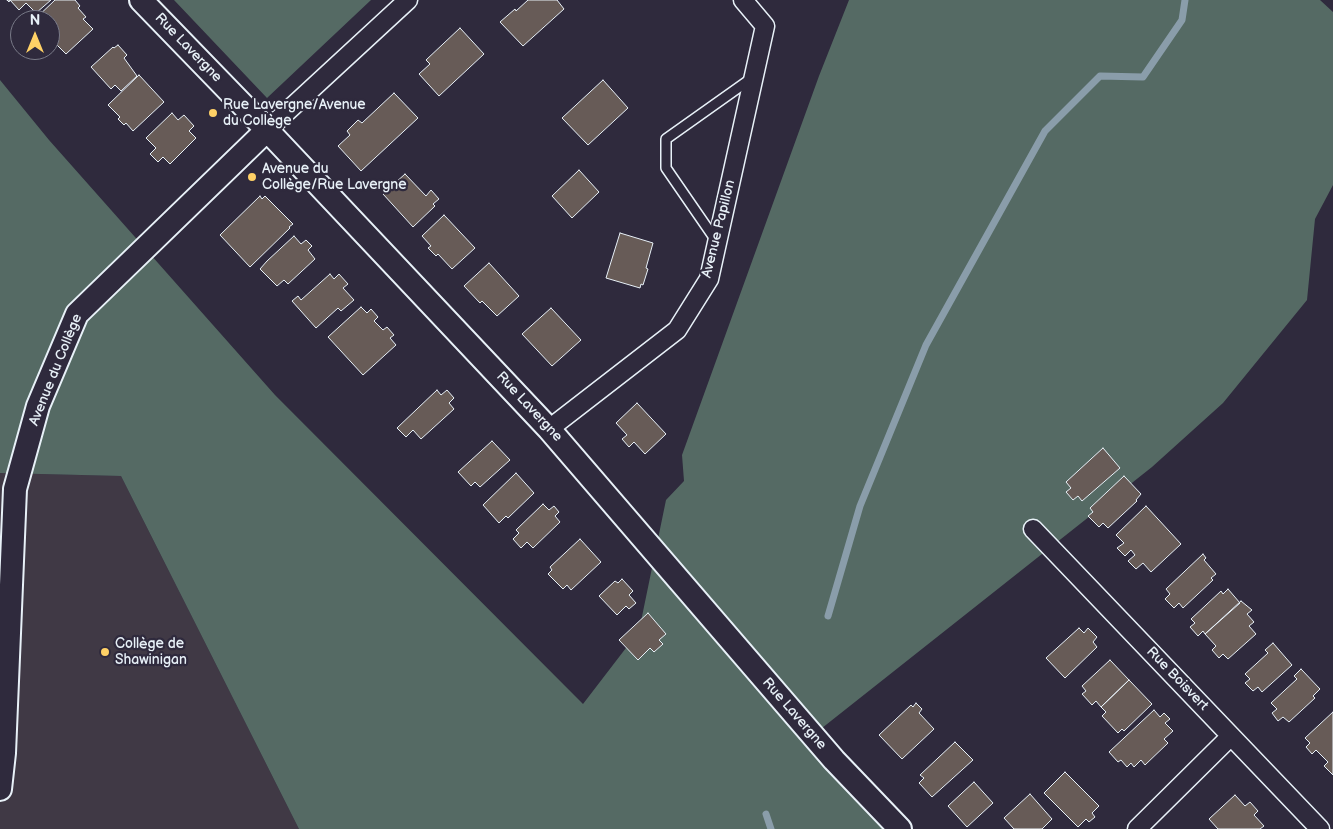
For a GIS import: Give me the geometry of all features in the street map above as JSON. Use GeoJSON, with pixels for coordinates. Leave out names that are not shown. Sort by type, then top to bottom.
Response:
{"type":"FeatureCollection","features":[{"type":"Feature","properties":{"kind":"street","name":"Rue Lavergne"},"geometry":{"type":"LineString","coordinates":[[142,0],[549,429],[834,760],[900,829]]}},
{"type":"Feature","properties":{"kind":"street","name":"Avenue du Collège"},"geometry":{"type":"LineString","coordinates":[[0,789],[4,753],[15,489],[38,406],[76,314],[267,130],[408,0]]}},
{"type":"Feature","properties":{"kind":"street","name":"Avenue Papillon"},"geometry":{"type":"LineString","coordinates":[[549,429],[677,330],[709,279],[765,26],[743,0]]}},
{"type":"Feature","properties":{"kind":"street","name":"Rue Boisvert"},"geometry":{"type":"LineString","coordinates":[[1033,529],[1320,829]]}},
{"type":"Feature","properties":{"kind":"street"},"geometry":{"type":"LineString","coordinates":[[1137,829],[1231,736]]}},
{"type":"Feature","properties":{"kind":"lane"},"geometry":{"type":"LineString","coordinates":[[717,243],[666,168],[666,139],[754,76]]}},
{"type":"Feature","properties":{"kind":"shaded area","name":"Collège de Shawinigan"},"geometry":{"type":"Polygon","coordinates":[[[0,473],[121,476],[299,829],[0,829],[0,473]]]}},
{"type":"Feature","properties":{"kind":"green space"},"geometry":{"type":"Polygon","coordinates":[[[174,0],[371,0],[267,98],[174,0]]]}},
{"type":"Feature","properties":{"kind":"green space"},"geometry":{"type":"Polygon","coordinates":[[[849,0],[1320,0],[1333,12],[1333,185],[1315,219],[1307,300],[1223,403],[1152,467],[817,732],[908,829],[299,829],[121,476],[0,473],[0,80],[49,140],[275,395],[583,704],[639,631],[666,500],[684,481],[682,455],[819,76],[849,0]]]}},
{"type":"Feature","properties":{"kind":"building"},"geometry":{"type":"Polygon","coordinates":[[[10,0],[51,0],[39,10],[33,10],[26,3],[19,10],[10,0]]]}},
{"type":"Feature","properties":{"kind":"building"},"geometry":{"type":"Polygon","coordinates":[[[55,0],[75,0],[80,6],[78,8],[86,17],[83,19],[93,29],[66,54],[60,48],[60,10],[44,10],[55,0]]]}},
{"type":"Feature","properties":{"kind":"building"},"geometry":{"type":"Polygon","coordinates":[[[528,0],[557,0],[564,9],[523,46],[500,22],[528,0]]]}},
{"type":"Feature","properties":{"kind":"building"},"geometry":{"type":"Polygon","coordinates":[[[460,28],[484,54],[439,96],[419,74],[430,64],[426,60],[460,28]]]}},
{"type":"Feature","properties":{"kind":"building"},"geometry":{"type":"Polygon","coordinates":[[[118,45],[127,55],[124,58],[137,76],[121,91],[115,85],[111,89],[91,67],[113,47],[118,45]]]}},
{"type":"Feature","properties":{"kind":"building"},"geometry":{"type":"Polygon","coordinates":[[[139,75],[164,102],[133,131],[126,123],[124,125],[118,119],[120,117],[108,105],[139,75]]]}},
{"type":"Feature","properties":{"kind":"building"},"geometry":{"type":"Polygon","coordinates":[[[603,80],[628,108],[588,145],[562,118],[603,80]]]}},
{"type":"Feature","properties":{"kind":"building"},"geometry":{"type":"Polygon","coordinates":[[[394,93],[418,118],[361,171],[338,146],[350,135],[347,131],[358,120],[362,123],[394,93]]]}},
{"type":"Feature","properties":{"kind":"building"},"geometry":{"type":"Polygon","coordinates":[[[172,113],[178,120],[184,115],[194,126],[189,131],[196,138],[170,164],[163,157],[158,162],[150,154],[156,148],[146,138],[172,113]]]}},
{"type":"Feature","properties":{"kind":"building"},"geometry":{"type":"Polygon","coordinates":[[[579,170],[599,192],[572,218],[552,196],[579,170]]]}},
{"type":"Feature","properties":{"kind":"building"},"geometry":{"type":"Polygon","coordinates":[[[405,174],[426,196],[431,190],[439,199],[433,204],[435,206],[413,227],[383,194],[405,174]]]}},
{"type":"Feature","properties":{"kind":"building"},"geometry":{"type":"Polygon","coordinates":[[[260,196],[262,199],[265,196],[293,224],[250,267],[220,235],[260,196]]]}},
{"type":"Feature","properties":{"kind":"building"},"geometry":{"type":"Polygon","coordinates":[[[444,215],[475,248],[452,269],[438,254],[436,256],[428,248],[431,246],[422,236],[444,215]]]}},
{"type":"Feature","properties":{"kind":"building"},"geometry":{"type":"Polygon","coordinates":[[[620,233],[653,243],[646,268],[648,269],[643,285],[641,284],[640,288],[606,278],[620,233]]]}},
{"type":"Feature","properties":{"kind":"building"},"geometry":{"type":"Polygon","coordinates":[[[294,236],[301,244],[306,240],[312,246],[308,250],[315,259],[288,284],[284,280],[277,286],[260,269],[294,236]]]}},
{"type":"Feature","properties":{"kind":"building"},"geometry":{"type":"Polygon","coordinates":[[[489,263],[519,296],[497,316],[482,301],[480,303],[464,286],[489,263]]]}},
{"type":"Feature","properties":{"kind":"building"},"geometry":{"type":"Polygon","coordinates":[[[330,274],[334,279],[339,274],[348,284],[343,288],[354,300],[341,311],[338,308],[316,328],[292,301],[298,296],[301,300],[330,274]]]}},
{"type":"Feature","properties":{"kind":"building"},"geometry":{"type":"Polygon","coordinates":[[[361,307],[367,313],[371,309],[378,317],[374,321],[383,330],[387,327],[394,335],[390,338],[396,345],[363,375],[328,337],[361,307]]]}},
{"type":"Feature","properties":{"kind":"building"},"geometry":{"type":"Polygon","coordinates":[[[551,308],[581,340],[552,366],[522,334],[551,308]]]}},
{"type":"Feature","properties":{"kind":"building"},"geometry":{"type":"Polygon","coordinates":[[[437,390],[441,395],[447,390],[454,398],[449,403],[454,409],[421,439],[413,430],[406,437],[397,428],[437,390]]]}},
{"type":"Feature","properties":{"kind":"building"},"geometry":{"type":"Polygon","coordinates":[[[637,403],[666,434],[645,454],[634,442],[629,447],[622,439],[627,435],[616,423],[637,403]]]}},
{"type":"Feature","properties":{"kind":"building"},"geometry":{"type":"Polygon","coordinates":[[[492,441],[510,460],[480,487],[475,482],[471,486],[458,472],[492,441]]]}},
{"type":"Feature","properties":{"kind":"building"},"geometry":{"type":"Polygon","coordinates":[[[1103,448],[1120,468],[1082,501],[1078,496],[1073,500],[1066,492],[1071,488],[1066,482],[1103,448]]]}},
{"type":"Feature","properties":{"kind":"building"},"geometry":{"type":"Polygon","coordinates":[[[516,473],[534,493],[508,518],[506,516],[499,523],[483,505],[516,473]]]}},
{"type":"Feature","properties":{"kind":"building"},"geometry":{"type":"Polygon","coordinates":[[[1124,476],[1141,494],[1137,501],[1108,528],[1103,523],[1099,527],[1088,516],[1093,512],[1090,508],[1124,476]]]}},
{"type":"Feature","properties":{"kind":"building"},"geometry":{"type":"Polygon","coordinates":[[[543,504],[549,510],[554,506],[559,512],[555,516],[560,522],[533,548],[527,542],[521,548],[513,539],[519,533],[516,530],[543,504]]]}},
{"type":"Feature","properties":{"kind":"building"},"geometry":{"type":"Polygon","coordinates":[[[1146,506],[1181,544],[1151,572],[1143,563],[1136,569],[1128,561],[1135,555],[1131,550],[1125,556],[1117,548],[1124,543],[1116,535],[1146,506]]]}},
{"type":"Feature","properties":{"kind":"building"},"geometry":{"type":"Polygon","coordinates":[[[580,539],[601,562],[571,590],[567,585],[563,589],[548,574],[552,570],[550,567],[580,539]]]}},
{"type":"Feature","properties":{"kind":"building"},"geometry":{"type":"Polygon","coordinates":[[[1203,554],[1206,558],[1204,560],[1216,574],[1211,578],[1213,580],[1183,608],[1179,603],[1174,608],[1165,599],[1170,594],[1166,589],[1203,554]]]}},
{"type":"Feature","properties":{"kind":"building"},"geometry":{"type":"Polygon","coordinates":[[[622,579],[633,591],[629,595],[636,603],[629,609],[626,606],[617,615],[599,596],[615,581],[618,583],[622,579]]]}},
{"type":"Feature","properties":{"kind":"building"},"geometry":{"type":"Polygon","coordinates":[[[1228,589],[1240,603],[1205,634],[1203,631],[1198,636],[1190,627],[1195,623],[1191,619],[1221,591],[1223,594],[1228,589]]]}},
{"type":"Feature","properties":{"kind":"building"},"geometry":{"type":"Polygon","coordinates":[[[1241,601],[1252,610],[1247,614],[1254,622],[1249,626],[1256,634],[1228,659],[1223,654],[1219,658],[1212,650],[1216,646],[1205,634],[1241,601]]]}},
{"type":"Feature","properties":{"kind":"building"},"geometry":{"type":"Polygon","coordinates":[[[648,613],[666,634],[659,640],[663,644],[654,652],[650,648],[638,660],[619,640],[648,613]]]}},
{"type":"Feature","properties":{"kind":"building"},"geometry":{"type":"Polygon","coordinates":[[[1079,628],[1084,633],[1088,628],[1097,637],[1093,642],[1097,647],[1065,678],[1046,658],[1079,628]]]}},
{"type":"Feature","properties":{"kind":"building"},"geometry":{"type":"Polygon","coordinates":[[[1273,643],[1292,665],[1262,692],[1258,687],[1253,691],[1245,683],[1250,679],[1245,674],[1268,653],[1265,650],[1273,643]]]}},
{"type":"Feature","properties":{"kind":"building"},"geometry":{"type":"Polygon","coordinates":[[[1110,660],[1129,680],[1101,707],[1096,701],[1092,705],[1082,694],[1086,691],[1082,686],[1110,660]]]}},
{"type":"Feature","properties":{"kind":"building"},"geometry":{"type":"Polygon","coordinates":[[[1301,669],[1320,689],[1313,696],[1315,698],[1289,722],[1283,717],[1278,721],[1272,713],[1277,709],[1271,703],[1297,679],[1294,676],[1301,669]]]}},
{"type":"Feature","properties":{"kind":"building"},"geometry":{"type":"Polygon","coordinates":[[[1129,680],[1152,704],[1124,731],[1122,729],[1118,733],[1102,716],[1106,712],[1101,707],[1129,680]]]}},
{"type":"Feature","properties":{"kind":"building"},"geometry":{"type":"Polygon","coordinates":[[[916,703],[922,709],[919,713],[934,729],[902,759],[879,735],[911,705],[913,707],[916,703]]]}},
{"type":"Feature","properties":{"kind":"building"},"geometry":{"type":"Polygon","coordinates":[[[1154,710],[1160,717],[1164,713],[1170,719],[1165,723],[1173,731],[1164,739],[1168,743],[1145,765],[1141,760],[1134,767],[1131,763],[1127,767],[1121,760],[1118,762],[1109,752],[1154,710]]]}},
{"type":"Feature","properties":{"kind":"building"},"geometry":{"type":"Polygon","coordinates":[[[1333,712],[1333,775],[1324,766],[1328,762],[1316,750],[1312,754],[1306,747],[1310,743],[1305,738],[1333,712]]]}},
{"type":"Feature","properties":{"kind":"building"},"geometry":{"type":"Polygon","coordinates":[[[955,742],[973,760],[932,797],[919,783],[924,778],[920,775],[955,742]]]}},
{"type":"Feature","properties":{"kind":"building"},"geometry":{"type":"Polygon","coordinates":[[[1065,772],[1099,806],[1092,813],[1095,817],[1089,822],[1086,819],[1078,827],[1044,793],[1065,772]]]}},
{"type":"Feature","properties":{"kind":"building"},"geometry":{"type":"Polygon","coordinates":[[[974,782],[993,803],[967,827],[948,806],[974,782]]]}},
{"type":"Feature","properties":{"kind":"building"},"geometry":{"type":"Polygon","coordinates":[[[1030,794],[1052,819],[1042,829],[1014,829],[1004,818],[1030,794]]]}},
{"type":"Feature","properties":{"kind":"building"},"geometry":{"type":"Polygon","coordinates":[[[1235,795],[1245,806],[1250,802],[1258,811],[1254,815],[1264,826],[1260,829],[1218,829],[1209,819],[1235,795]]]}},
{"type":"Feature","properties":{"kind":"waterway"},"geometry":{"type":"LineString","coordinates":[[828,616],[860,506],[926,345],[1045,131],[1100,76],[1143,77],[1182,20],[1185,0]]}},
{"type":"Feature","properties":{"kind":"waterway"},"geometry":{"type":"LineString","coordinates":[[766,814],[771,829]]}},
{"type":"Feature","properties":{"kind":"place","name":"Rue Lavergne/Avenue du Collège"},"geometry":{"type":"Point","coordinates":[213,113]}},
{"type":"Feature","properties":{"kind":"place","name":"Avenue du Collège/Rue Lavergne"},"geometry":{"type":"Point","coordinates":[252,177]}},
{"type":"Feature","properties":{"kind":"place","name":"Collège de Shawinigan"},"geometry":{"type":"Point","coordinates":[105,652]}}]}
